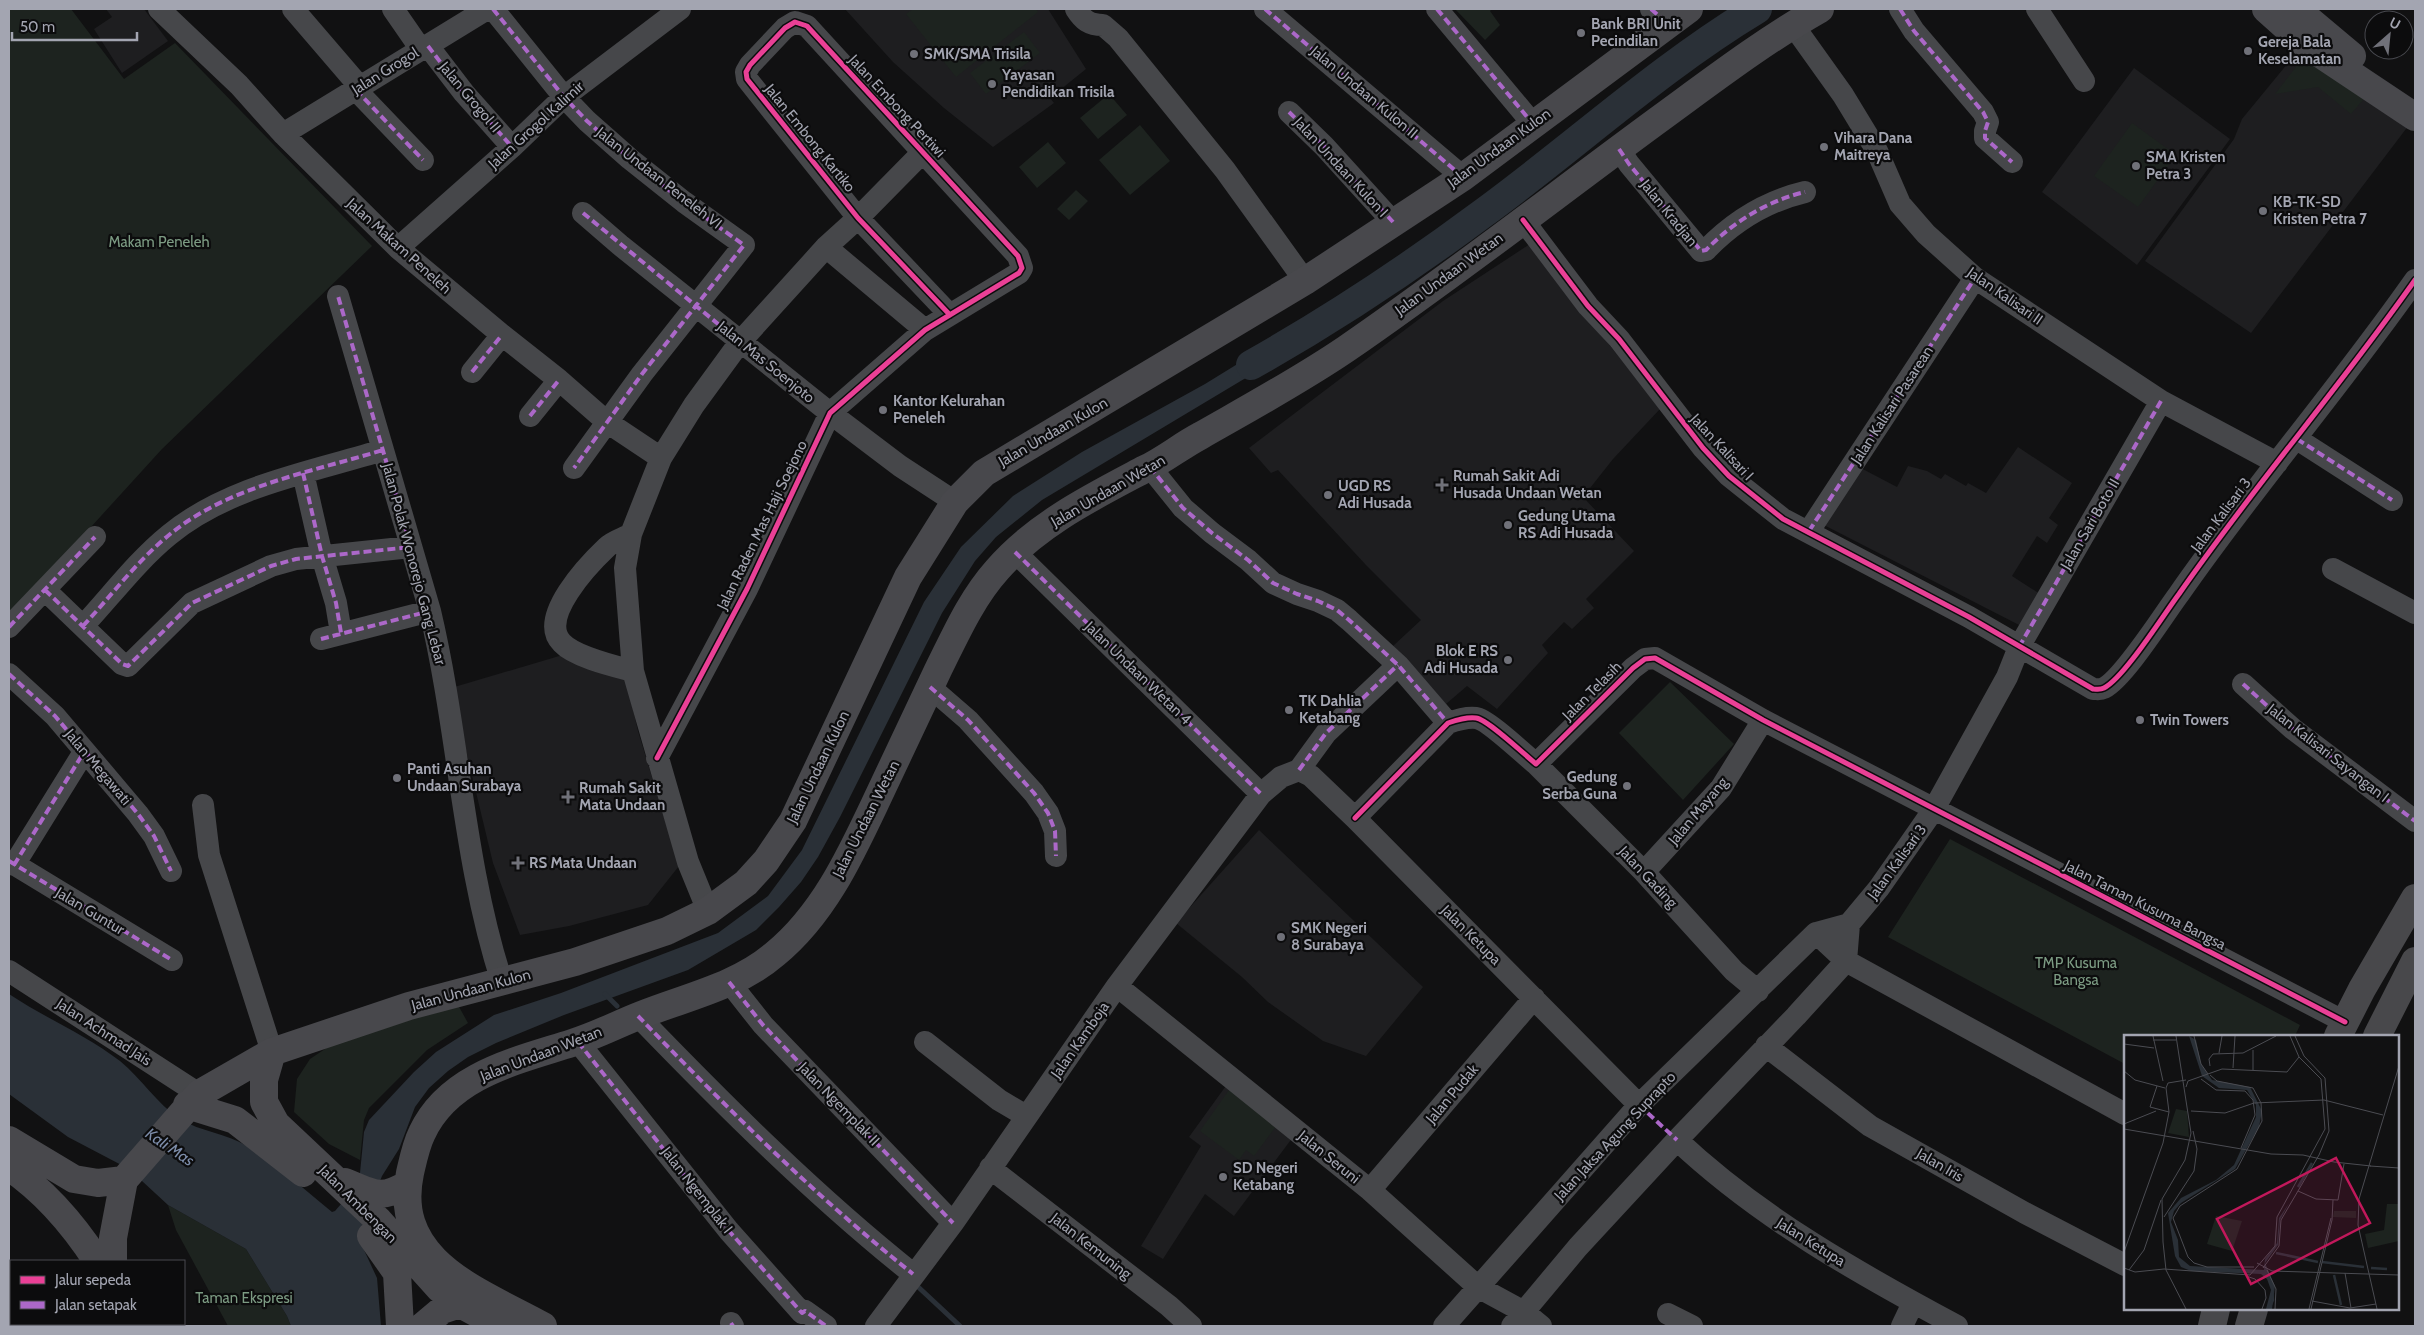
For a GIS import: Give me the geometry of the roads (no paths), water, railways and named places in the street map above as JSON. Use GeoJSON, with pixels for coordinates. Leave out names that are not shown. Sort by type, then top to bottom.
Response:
{"type":"FeatureCollection","features":[{"type":"Feature","properties":{"kind":"highway"},"geometry":{"type":"LineString","coordinates":[[2342,1029],[2374,967],[2415,898]]}},
{"type":"Feature","properties":{"kind":"highway"},"geometry":{"type":"LineString","coordinates":[[2374,967],[2410,972],[2378,1035]]}},
{"type":"Feature","properties":{"kind":"highway"},"geometry":{"type":"LineString","coordinates":[[2212,1326],[2216,1310]]}},
{"type":"Feature","properties":{"kind":"highway"},"geometry":{"type":"LineString","coordinates":[[2249,1326],[2254,1310]]}},
{"type":"Feature","properties":{"kind":"main road","name":"Jalan Undaan Wetan"},"geometry":{"type":"LineString","coordinates":[[402,1188],[422,1131],[447,1098],[462,1085],[508,1064],[578,1042],[638,1016],[729,982],[752,971],[785,946],[806,924],[826,897],[855,846],[970,607],[996,571],[1015,552],[1057,518],[1087,499],[1150,467],[1343,351],[1728,68],[1793,24],[1820,9]]}},
{"type":"Feature","properties":{"kind":"main road"},"geometry":{"type":"LineString","coordinates":[[2266,9],[2311,36],[2354,58],[2415,99]]}},
{"type":"Feature","properties":{"kind":"main road"},"geometry":{"type":"LineString","coordinates":[[2296,9],[2311,36],[2415,117]]}},
{"type":"Feature","properties":{"kind":"main road","name":"Jalan Undaan Kulon"},"geometry":{"type":"LineString","coordinates":[[126,1178],[190,1103],[272,1052],[410,1006],[574,962],[667,931],[708,911],[746,883],[766,861],[793,820],[908,577],[955,502],[991,468],[1305,281],[1463,177],[1533,124],[1669,14]]}},
{"type":"Feature","properties":{"kind":"main road","name":"Jalan Ambengan"},"geometry":{"type":"LineString","coordinates":[[272,1052],[264,1080],[264,1102],[270,1114],[287,1136],[339,1186],[374,1227],[439,1288],[460,1304],[501,1326]]}},
{"type":"Feature","properties":{"kind":"main road"},"geometry":{"type":"LineString","coordinates":[[190,1103],[235,1120],[339,1186],[378,1195],[402,1188]]}},
{"type":"Feature","properties":{"kind":"main road"},"geometry":{"type":"LineString","coordinates":[[9,1140],[74,1179],[98,1183],[126,1178],[113,1238],[112,1260]]}},
{"type":"Feature","properties":{"kind":"main road"},"geometry":{"type":"LineString","coordinates":[[9,1167],[35,1187],[63,1214],[96,1260]]}},
{"type":"Feature","properties":{"kind":"main road","name":"Jalan Ambengan"},"geometry":{"type":"LineString","coordinates":[[402,1188],[407,1212],[416,1239],[423,1249],[460,1280],[543,1326]]}},
{"type":"Feature","properties":{"kind":"main road"},"geometry":{"type":"LineString","coordinates":[[374,1227],[397,1273],[400,1326]]}},
{"type":"Feature","properties":{"kind":"main road"},"geometry":{"type":"LineString","coordinates":[[423,1326],[442,1310],[460,1304]]}},
{"type":"Feature","properties":{"kind":"street","name":"Jalan Makam Peneleh"},"geometry":{"type":"LineString","coordinates":[[158,9],[239,85],[283,134],[398,248],[559,380],[607,422],[661,458]]}},
{"type":"Feature","properties":{"kind":"street"},"geometry":{"type":"LineString","coordinates":[[293,9],[358,88],[422,160]]}},
{"type":"Feature","properties":{"kind":"street","name":"Jalan Grogol II"},"geometry":{"type":"LineString","coordinates":[[393,9],[512,147]]}},
{"type":"Feature","properties":{"kind":"street","name":"Jalan Grogol"},"geometry":{"type":"LineString","coordinates":[[283,134],[487,9]]}},
{"type":"Feature","properties":{"kind":"street"},"geometry":{"type":"LineString","coordinates":[[493,9],[564,97]]}},
{"type":"Feature","properties":{"kind":"street","name":"Jalan Grogol Kalimir"},"geometry":{"type":"LineString","coordinates":[[398,248],[512,147],[564,97],[680,9]]}},
{"type":"Feature","properties":{"kind":"street"},"geometry":{"type":"LineString","coordinates":[[1076,9],[1087,22],[1103,25],[1118,38],[1225,170],[1305,281]]}},
{"type":"Feature","properties":{"kind":"street","name":"Jalan Undaan Kulon II"},"geometry":{"type":"LineString","coordinates":[[1265,9],[1463,177]]}},
{"type":"Feature","properties":{"kind":"street"},"geometry":{"type":"LineString","coordinates":[[1437,9],[1533,124]]}},
{"type":"Feature","properties":{"kind":"street"},"geometry":{"type":"LineString","coordinates":[[1900,9],[1914,31],[1983,112],[1988,122],[1984,131],[1985,138],[2012,162]]}},
{"type":"Feature","properties":{"kind":"street"},"geometry":{"type":"LineString","coordinates":[[2037,9],[2084,81]]}},
{"type":"Feature","properties":{"kind":"street","name":"Jalan Embong Pertiwi"},"geometry":{"type":"LineString","coordinates":[[746,72],[750,65],[785,28],[795,22],[806,26],[1018,256],[1022,265]]}},
{"type":"Feature","properties":{"kind":"street","name":"Jalan Kalisari II"},"geometry":{"type":"LineString","coordinates":[[1793,24],[1843,95],[1877,151],[1900,204],[1926,234],[1975,278],[2161,401],[2277,463]]}},
{"type":"Feature","properties":{"kind":"street","name":"Jalan Embong Kartiko"},"geometry":{"type":"LineString","coordinates":[[746,72],[747,79],[858,218],[950,315]]}},
{"type":"Feature","properties":{"kind":"street","name":"Jalan Undaan Peneleh VI"},"geometry":{"type":"LineString","coordinates":[[564,97],[587,121],[630,159],[684,202],[744,245],[696,304]]}},
{"type":"Feature","properties":{"kind":"street","name":"Jalan Undaan Kulon I"},"geometry":{"type":"LineString","coordinates":[[1289,112],[1324,146],[1393,222]]}},
{"type":"Feature","properties":{"kind":"street","name":"Jalan Kradjan"},"geometry":{"type":"LineString","coordinates":[[1619,149],[1629,164],[1701,251],[1706,250],[1763,206],[1805,192]]}},
{"type":"Feature","properties":{"kind":"street"},"geometry":{"type":"LineString","coordinates":[[708,911],[688,862],[633,671],[625,568],[631,534],[661,458],[694,405],[740,342],[826,247],[858,218],[923,152]]}},
{"type":"Feature","properties":{"kind":"street","name":"Jalan Mas Soenjoto"},"geometry":{"type":"LineString","coordinates":[[584,213],[620,245],[830,413],[900,466],[955,502]]}},
{"type":"Feature","properties":{"kind":"street","name":"Jalan Kalisari I"},"geometry":{"type":"LineString","coordinates":[[1523,220],[1583,300],[1620,339],[1676,415],[1719,467],[1783,519],[1969,617],[2019,647]]}},
{"type":"Feature","properties":{"kind":"street"},"geometry":{"type":"LineString","coordinates":[[826,247],[925,330]]}},
{"type":"Feature","properties":{"kind":"street","name":"Jalan Raden Mas Haji Soejono"},"geometry":{"type":"LineString","coordinates":[[658,758],[747,589],[830,413],[925,330],[1019,273],[1022,265]]}},
{"type":"Feature","properties":{"kind":"street","name":"Jalan Kalisari Pasarean"},"geometry":{"type":"LineString","coordinates":[[1809,532],[1975,278]]}},
{"type":"Feature","properties":{"kind":"street","name":"Jalan Kalisari 3"},"geometry":{"type":"LineString","coordinates":[[1849,924],[1879,888],[1934,809],[2006,677],[2019,647],[2093,689],[2099,690],[2108,685],[2135,655],[2207,554],[2370,345],[2415,280]]}},
{"type":"Feature","properties":{"kind":"street","name":"Jalan Polak Wonorejo Gang Lebar"},"geometry":{"type":"LineString","coordinates":[[338,296],[430,611],[441,658],[467,830],[494,957],[502,982]]}},
{"type":"Feature","properties":{"kind":"street"},"geometry":{"type":"LineString","coordinates":[[574,468],[696,304]]}},
{"type":"Feature","properties":{"kind":"street"},"geometry":{"type":"LineString","coordinates":[[472,372],[502,335]]}},
{"type":"Feature","properties":{"kind":"street"},"geometry":{"type":"LineString","coordinates":[[2067,353],[2106,381],[2114,370]]}},
{"type":"Feature","properties":{"kind":"street"},"geometry":{"type":"LineString","coordinates":[[530,416],[559,380]]}},
{"type":"Feature","properties":{"kind":"street","name":"Jalan Sari Boto II"},"geometry":{"type":"LineString","coordinates":[[2019,647],[2161,401]]}},
{"type":"Feature","properties":{"kind":"street"},"geometry":{"type":"LineString","coordinates":[[2296,439],[2392,500]]}},
{"type":"Feature","properties":{"kind":"street"},"geometry":{"type":"LineString","coordinates":[[83,626],[169,534],[204,512],[234,497],[383,450]]}},
{"type":"Feature","properties":{"kind":"street"},"geometry":{"type":"LineString","coordinates":[[1150,467],[1183,508],[1248,560],[1273,583],[1338,610],[1398,665],[1448,723]]}},
{"type":"Feature","properties":{"kind":"street"},"geometry":{"type":"LineString","coordinates":[[303,474],[322,556],[336,603],[331,636],[430,611]]}},
{"type":"Feature","properties":{"kind":"street"},"geometry":{"type":"LineString","coordinates":[[631,534],[608,546],[575,583],[555,616],[554,625],[556,636],[562,644],[580,654],[633,671]]}},
{"type":"Feature","properties":{"kind":"street"},"geometry":{"type":"LineString","coordinates":[[9,628],[95,537]]}},
{"type":"Feature","properties":{"kind":"street"},"geometry":{"type":"LineString","coordinates":[[45,590],[122,664],[128,666],[192,603],[278,564],[296,558],[411,547]]}},
{"type":"Feature","properties":{"kind":"street","name":"Jalan Undaan Wetan 4"},"geometry":{"type":"LineString","coordinates":[[1015,552],[1261,794]]}},
{"type":"Feature","properties":{"kind":"street"},"geometry":{"type":"LineString","coordinates":[[2334,569],[2415,613]]}},
{"type":"Feature","properties":{"kind":"street","name":"Jalan Telasih"},"geometry":{"type":"LineString","coordinates":[[1536,764],[1633,668],[1645,660],[1655,658],[1763,720],[1934,809]]}},
{"type":"Feature","properties":{"kind":"street"},"geometry":{"type":"LineString","coordinates":[[1300,770],[1326,733],[1398,665]]}},
{"type":"Feature","properties":{"kind":"street","name":"Jalan Megawati"},"geometry":{"type":"LineString","coordinates":[[9,674],[55,716],[154,836],[172,871]]}},
{"type":"Feature","properties":{"kind":"street","name":"Jalan Kalisari Sayangan I"},"geometry":{"type":"LineString","coordinates":[[2242,684],[2293,729],[2415,821]]}},
{"type":"Feature","properties":{"kind":"street"},"geometry":{"type":"LineString","coordinates":[[930,687],[968,720],[1034,793],[1048,813],[1055,831],[1056,856]]}},
{"type":"Feature","properties":{"kind":"street"},"geometry":{"type":"LineString","coordinates":[[1355,818],[1448,723],[1463,718],[1477,718],[1487,723],[1536,764]]}},
{"type":"Feature","properties":{"kind":"street","name":"Jalan Mayang"},"geometry":{"type":"LineString","coordinates":[[1644,872],[1722,788],[1763,720]]}},
{"type":"Feature","properties":{"kind":"street"},"geometry":{"type":"LineString","coordinates":[[11,863],[84,752]]}},
{"type":"Feature","properties":{"kind":"street","name":"Jalan Gading"},"geometry":{"type":"LineString","coordinates":[[1536,764],[1644,872],[1734,971],[1758,991]]}},
{"type":"Feature","properties":{"kind":"street","name":"Jalan Kamboja"},"geometry":{"type":"LineString","coordinates":[[876,1326],[953,1223],[1117,986],[1261,794],[1281,777],[1300,770]]}},
{"type":"Feature","properties":{"kind":"street","name":"Jalan Ketupa"},"geometry":{"type":"LineString","coordinates":[[1300,770],[1311,776],[1355,818],[1639,1105]]}},
{"type":"Feature","properties":{"kind":"street"},"geometry":{"type":"LineString","coordinates":[[204,805],[209,855],[272,1052]]}},
{"type":"Feature","properties":{"kind":"street","name":"Jalan Taman Kusuma Bangsa"},"geometry":{"type":"LineString","coordinates":[[1934,809],[2342,1029]]}},
{"type":"Feature","properties":{"kind":"street","name":"Jalan Guntur"},"geometry":{"type":"LineString","coordinates":[[11,863],[172,960]]}},
{"type":"Feature","properties":{"kind":"street"},"geometry":{"type":"LineString","coordinates":[[1526,1322],[1578,1247],[1796,1016],[1846,960],[1849,924],[1816,934]]}},
{"type":"Feature","properties":{"kind":"street"},"geometry":{"type":"LineString","coordinates":[[1816,934],[1846,960],[2124,1113]]}},
{"type":"Feature","properties":{"kind":"street","name":"Jalan Jaksa Agung Suprapto"},"geometry":{"type":"LineString","coordinates":[[1444,1326],[1639,1105],[1816,934]]}},
{"type":"Feature","properties":{"kind":"street","name":"Jalan Achmad Jais"},"geometry":{"type":"LineString","coordinates":[[9,971],[190,1103]]}},
{"type":"Feature","properties":{"kind":"street","name":"Jalan Ngemplak II"},"geometry":{"type":"LineString","coordinates":[[729,982],[763,1025],[953,1223]]}},
{"type":"Feature","properties":{"kind":"street","name":"Jalan Seruni"},"geometry":{"type":"LineString","coordinates":[[1117,986],[1370,1190],[1478,1286],[1526,1322]]}},
{"type":"Feature","properties":{"kind":"street","name":"Jalan Pudak"},"geometry":{"type":"LineString","coordinates":[[1370,1190],[1534,998]]}},
{"type":"Feature","properties":{"kind":"street"},"geometry":{"type":"LineString","coordinates":[[638,1016],[710,1090],[911,1278]]}},
{"type":"Feature","properties":{"kind":"street","name":"Jalan Ngemplak I"},"geometry":{"type":"LineString","coordinates":[[578,1042],[728,1231],[802,1313],[805,1312],[826,1326]]}},
{"type":"Feature","properties":{"kind":"street"},"geometry":{"type":"LineString","coordinates":[[925,1042],[999,1100],[1026,1116]]}},
{"type":"Feature","properties":{"kind":"street","name":"Jalan Iris"},"geometry":{"type":"LineString","coordinates":[[1766,1046],[1870,1126],[2033,1218],[2124,1264]]}},
{"type":"Feature","properties":{"kind":"street","name":"Jalan Ketupa"},"geometry":{"type":"LineString","coordinates":[[1677,1140],[1770,1217],[1830,1256],[1957,1326]]}},
{"type":"Feature","properties":{"kind":"street","name":"Jalan Kemuning"},"geometry":{"type":"LineString","coordinates":[[990,1168],[1169,1306],[1191,1326]]}},
{"type":"Feature","properties":{"kind":"street"},"geometry":{"type":"LineString","coordinates":[[1902,1326],[1913,1303]]}},
{"type":"Feature","properties":{"kind":"street"},"geometry":{"type":"LineString","coordinates":[[1668,1314],[1692,1326]]}},
{"type":"Feature","properties":{"kind":"water","name":"Kali Mas"},"geometry":{"type":"Polygon","coordinates":[[[1283,336],[1291,351],[1042,500],[996,537],[975,561],[942,613],[818,857],[801,882],[756,930],[688,970],[564,1015],[496,1043],[468,1057],[429,1088],[415,1107],[399,1149],[382,1176],[358,1237],[377,1278],[381,1326],[291,1326],[287,1316],[246,1249],[168,1205],[129,1169],[68,1137],[9,1094],[9,994],[120,1061],[171,1113],[180,1119],[247,1146],[280,1169],[332,1212],[335,1211],[354,1189],[360,1173],[364,1132],[369,1120],[414,1072],[436,1052],[494,1015],[561,993],[718,933],[768,896],[802,850],[924,602],[961,547],[1013,496],[1082,452],[1205,384],[1283,336]]]}},
{"type":"Feature","properties":{"kind":"waterway"},"geometry":{"type":"LineString","coordinates":[[1251,365],[1340,312],[1426,254],[1516,188],[1686,56],[1757,9]]}},
{"type":"Feature","properties":{"kind":"waterway"},"geometry":{"type":"LineString","coordinates":[[605,994],[617,1006]]}},
{"type":"Feature","properties":{"kind":"waterway"},"geometry":{"type":"LineString","coordinates":[[915,1284],[960,1326]]}},
{"type":"Feature","properties":{"kind":"place","name":"Bank BRI Unit Pecindilan"},"geometry":{"type":"Point","coordinates":[1581,33]}},
{"type":"Feature","properties":{"kind":"place","name":"Gereja Bala Keselamatan"},"geometry":{"type":"Point","coordinates":[2248,51]}},
{"type":"Feature","properties":{"kind":"place","name":"SMK/SMA Trisila"},"geometry":{"type":"Point","coordinates":[914,54]}},
{"type":"Feature","properties":{"kind":"place","name":"Yayasan Pendidikan Trisila"},"geometry":{"type":"Point","coordinates":[992,84]}},
{"type":"Feature","properties":{"kind":"place","name":"Vihara Dana Maitreya"},"geometry":{"type":"Point","coordinates":[1824,147]}},
{"type":"Feature","properties":{"kind":"place","name":"SMA Kristen Petra 3"},"geometry":{"type":"Point","coordinates":[2136,166]}},
{"type":"Feature","properties":{"kind":"place","name":"KB-TK-SD Kristen Petra 7"},"geometry":{"type":"Point","coordinates":[2263,211]}},
{"type":"Feature","properties":{"kind":"place","name":"Kantor Kelurahan Peneleh"},"geometry":{"type":"Point","coordinates":[883,410]}},
{"type":"Feature","properties":{"kind":"place","name":"Rumah Sakit Adi Husada Undaan Wetan"},"geometry":{"type":"Point","coordinates":[1442,485]}},
{"type":"Feature","properties":{"kind":"place","name":"UGD RS Adi Husada"},"geometry":{"type":"Point","coordinates":[1328,495]}},
{"type":"Feature","properties":{"kind":"place","name":"Gedung Utama RS Adi Husada"},"geometry":{"type":"Point","coordinates":[1508,525]}},
{"type":"Feature","properties":{"kind":"place","name":"Blok E RS Adi Husada"},"geometry":{"type":"Point","coordinates":[1508,660]}},
{"type":"Feature","properties":{"kind":"place","name":"TK Dahlia Ketabang"},"geometry":{"type":"Point","coordinates":[1289,710]}},
{"type":"Feature","properties":{"kind":"place","name":"Twin Towers"},"geometry":{"type":"Point","coordinates":[2140,720]}},
{"type":"Feature","properties":{"kind":"place","name":"Panti Asuhan Undaan Surabaya"},"geometry":{"type":"Point","coordinates":[397,778]}},
{"type":"Feature","properties":{"kind":"place","name":"Gedung Serba Guna"},"geometry":{"type":"Point","coordinates":[1627,786]}},
{"type":"Feature","properties":{"kind":"place","name":"Rumah Sakit Mata Undaan"},"geometry":{"type":"Point","coordinates":[568,797]}},
{"type":"Feature","properties":{"kind":"place","name":"RS Mata Undaan"},"geometry":{"type":"Point","coordinates":[518,863]}},
{"type":"Feature","properties":{"kind":"place","name":"SMK Negeri 8 Surabaya"},"geometry":{"type":"Point","coordinates":[1281,937]}},
{"type":"Feature","properties":{"kind":"place","name":"SD Negeri Ketabang"},"geometry":{"type":"Point","coordinates":[1223,1177]}},
{"type":"Feature","properties":{"kind":"park label","name":"Makam Peneleh"},"geometry":{"type":"Point","coordinates":[159,242]}},
{"type":"Feature","properties":{"kind":"park label","name":"TMP Kusuma Bangsa"},"geometry":{"type":"Point","coordinates":[2076,972]}},
{"type":"Feature","properties":{"kind":"park label","name":"Taman Ekspresi"},"geometry":{"type":"Point","coordinates":[244,1298]}}]}
